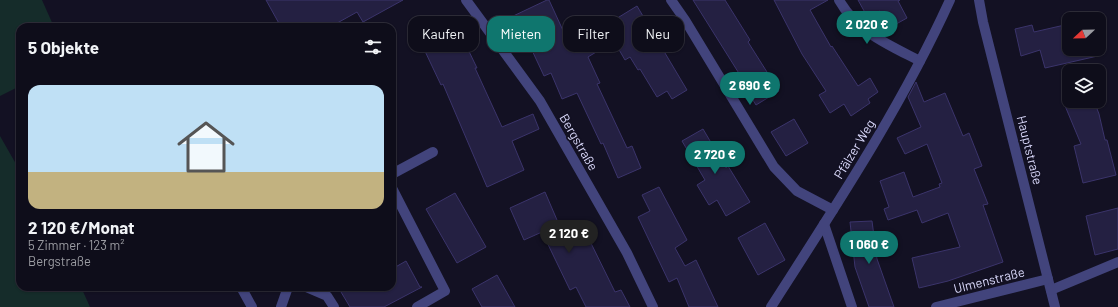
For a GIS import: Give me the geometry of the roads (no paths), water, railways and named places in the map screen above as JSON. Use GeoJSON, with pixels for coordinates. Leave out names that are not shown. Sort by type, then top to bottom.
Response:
{"type":"FeatureCollection","features":[{"type":"Feature","properties":{"kind":"street","name":"Bergstraße"},"geometry":{"type":"LineString","coordinates":[[466,0],[540,101],[627,253],[653,307]]}},
{"type":"Feature","properties":{"kind":"street"},"geometry":{"type":"LineString","coordinates":[[671,0],[685,20],[774,167],[797,191],[833,210]]}},
{"type":"Feature","properties":{"kind":"street"},"geometry":{"type":"LineString","coordinates":[[839,0],[855,22],[875,37],[920,61]]}},
{"type":"Feature","properties":{"kind":"street","name":"Pfälzer Weg"},"geometry":{"type":"LineString","coordinates":[[772,307],[833,210],[920,61],[950,0]]}},
{"type":"Feature","properties":{"kind":"street","name":"Hauptstraße"},"geometry":{"type":"LineString","coordinates":[[980,0],[983,22],[1055,307]]}},
{"type":"Feature","properties":{"kind":"street"},"geometry":{"type":"LineString","coordinates":[[396,172],[433,152]]}},
{"type":"Feature","properties":{"kind":"street"},"geometry":{"type":"LineString","coordinates":[[396,196],[445,291],[417,307]]}},
{"type":"Feature","properties":{"kind":"street"},"geometry":{"type":"LineString","coordinates":[[824,224],[852,307]]}},
{"type":"Feature","properties":{"kind":"street"},"geometry":{"type":"LineString","coordinates":[[1051,290],[1118,262]]}},
{"type":"Feature","properties":{"kind":"street","name":"Ulmenstraße"},"geometry":{"type":"LineString","coordinates":[[936,307],[1048,279]]}},
{"type":"Feature","properties":{"kind":"street"},"geometry":{"type":"LineString","coordinates":[[243,291],[252,307]]}},
{"type":"Feature","properties":{"kind":"street"},"geometry":{"type":"LineString","coordinates":[[281,307],[287,291]]}},
{"type":"Feature","properties":{"kind":"street"},"geometry":{"type":"LineString","coordinates":[[315,291],[327,296],[334,307]]}}]}
